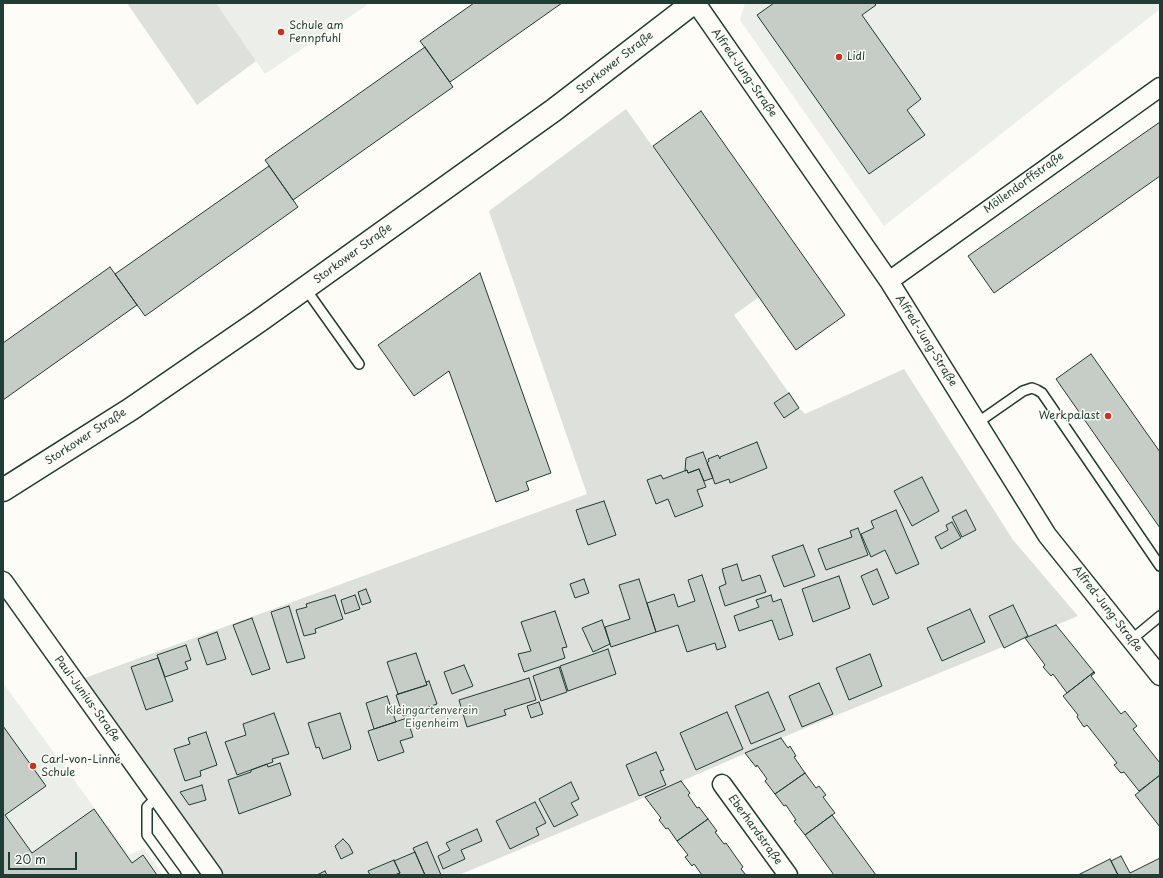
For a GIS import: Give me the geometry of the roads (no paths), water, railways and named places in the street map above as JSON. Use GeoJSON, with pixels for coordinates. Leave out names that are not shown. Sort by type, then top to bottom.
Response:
{"type":"FeatureCollection","features":[{"type":"Feature","properties":{"kind":"main road","name":"Storkower Straße"},"geometry":{"type":"LineString","coordinates":[[3,490],[131,409],[305,288],[554,110],[695,3]]}},
{"type":"Feature","properties":{"kind":"street","name":"Alfred-Jung-Straße"},"geometry":{"type":"LineString","coordinates":[[695,3],[889,281],[1047,535],[1160,676]]}},
{"type":"Feature","properties":{"kind":"street","name":"Möllendorffstraße"},"geometry":{"type":"LineString","coordinates":[[889,281],[1160,87]]}},
{"type":"Feature","properties":{"kind":"street","name":"Paul-Junius-Straße"},"geometry":{"type":"LineString","coordinates":[[3,581],[213,875]]}},
{"type":"Feature","properties":{"kind":"street","name":"Eberhardstraße"},"geometry":{"type":"LineString","coordinates":[[722,784],[788,875]]}},
{"type":"Feature","properties":{"kind":"lane"},"geometry":{"type":"LineString","coordinates":[[305,288],[360,364]]}},
{"type":"Feature","properties":{"kind":"lane"},"geometry":{"type":"LineString","coordinates":[[977,423],[1023,391],[1032,388],[1042,393],[1160,566]]}},
{"type":"Feature","properties":{"kind":"lane"},"geometry":{"type":"LineString","coordinates":[[1131,640],[1160,616]]}},
{"type":"Feature","properties":{"kind":"lane"},"geometry":{"type":"LineString","coordinates":[[156,797],[147,807],[147,835],[176,875]]}},
{"type":"Feature","properties":{"kind":"place","name":"Schule am Fennpfuhl"},"geometry":{"type":"Point","coordinates":[281,32]}},
{"type":"Feature","properties":{"kind":"place","name":"Lidl"},"geometry":{"type":"Point","coordinates":[839,57]}},
{"type":"Feature","properties":{"kind":"place","name":"Werkpalast"},"geometry":{"type":"Point","coordinates":[1108,416]}},
{"type":"Feature","properties":{"kind":"place","name":"Carl-von-Linné Schule"},"geometry":{"type":"Point","coordinates":[33,766]}},
{"type":"Feature","properties":{"kind":"park label","name":"Kleingartenverein Eigenheim"},"geometry":{"type":"Point","coordinates":[432,717]}}]}
